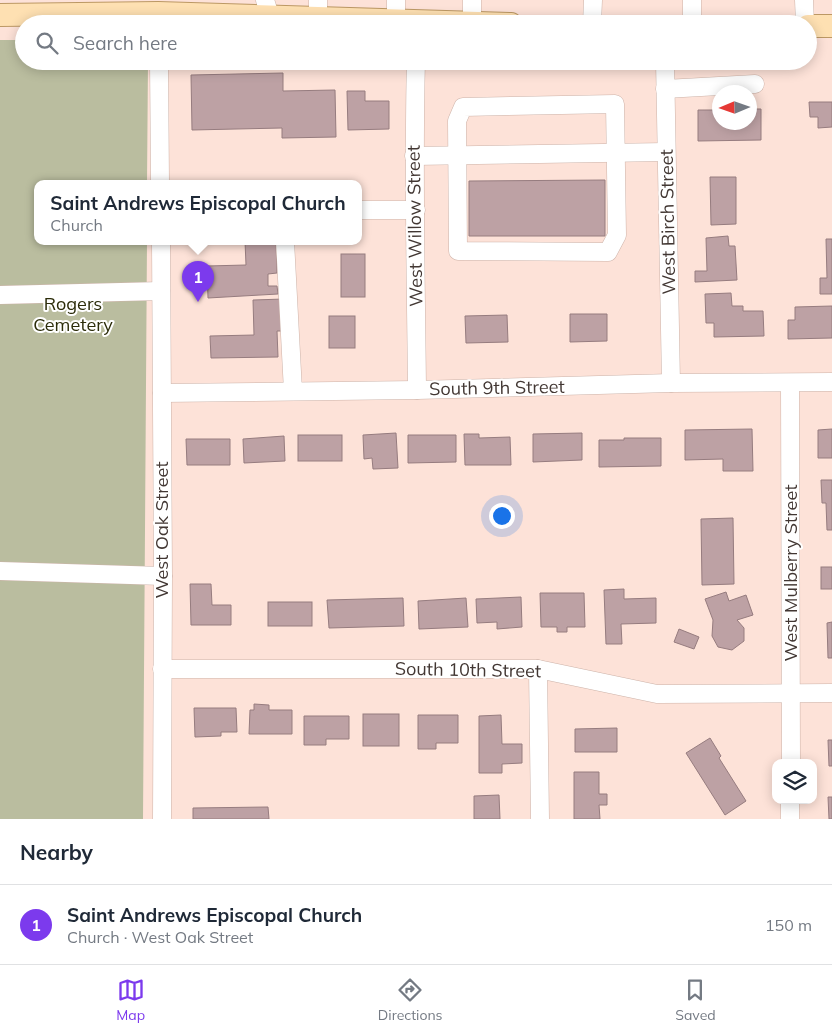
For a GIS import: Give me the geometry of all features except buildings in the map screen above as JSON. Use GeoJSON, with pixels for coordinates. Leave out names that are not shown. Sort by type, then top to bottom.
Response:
{"type":"FeatureCollection","features":[{"type":"Feature","properties":{"kind":"main road"},"geometry":{"type":"LineString","coordinates":[[0,15],[268,8],[318,9],[393,15]]}},
{"type":"Feature","properties":{"kind":"main road"},"geometry":{"type":"LineString","coordinates":[[817,26],[832,26]]}},
{"type":"Feature","properties":{"kind":"street"},"geometry":{"type":"LineString","coordinates":[[472,0],[472,15]]}},
{"type":"Feature","properties":{"kind":"street"},"geometry":{"type":"LineString","coordinates":[[592,15],[593,0]]}},
{"type":"Feature","properties":{"kind":"street"},"geometry":{"type":"LineString","coordinates":[[692,0],[692,15]]}},
{"type":"Feature","properties":{"kind":"street"},"geometry":{"type":"LineString","coordinates":[[804,0],[805,15]]}},
{"type":"Feature","properties":{"kind":"street"},"geometry":{"type":"LineString","coordinates":[[159,70],[160,180]]}},
{"type":"Feature","properties":{"kind":"street","name":"West Willow Street"},"geometry":{"type":"LineString","coordinates":[[416,70],[414,156],[417,390]]}},
{"type":"Feature","properties":{"kind":"street","name":"West Birch Street"},"geometry":{"type":"LineString","coordinates":[[665,70],[671,383]]}},
{"type":"Feature","properties":{"kind":"street"},"geometry":{"type":"LineString","coordinates":[[665,89],[754,84]]}},
{"type":"Feature","properties":{"kind":"street"},"geometry":{"type":"LineString","coordinates":[[615,104],[616,152],[618,234],[608,252],[458,252],[457,121],[463,107],[615,104]]}},
{"type":"Feature","properties":{"kind":"street"},"geometry":{"type":"LineString","coordinates":[[414,156],[666,152]]}},
{"type":"Feature","properties":{"kind":"street"},"geometry":{"type":"LineString","coordinates":[[362,210],[416,210]]}},
{"type":"Feature","properties":{"kind":"street","name":"West Oak Street"},"geometry":{"type":"LineString","coordinates":[[161,245],[162,819]]}},
{"type":"Feature","properties":{"kind":"street"},"geometry":{"type":"LineString","coordinates":[[285,245],[293,391]]}},
{"type":"Feature","properties":{"kind":"street"},"geometry":{"type":"LineString","coordinates":[[0,295],[161,291]]}},
{"type":"Feature","properties":{"kind":"street","name":"South 9th Street"},"geometry":{"type":"LineString","coordinates":[[162,393],[417,390],[671,383],[790,384],[832,382]]}},
{"type":"Feature","properties":{"kind":"street","name":"West Mulberry Street"},"geometry":{"type":"LineString","coordinates":[[790,384],[791,759]]}},
{"type":"Feature","properties":{"kind":"street"},"geometry":{"type":"LineString","coordinates":[[0,571],[163,576]]}},
{"type":"Feature","properties":{"kind":"street","name":"South 10th Street"},"geometry":{"type":"LineString","coordinates":[[162,668],[538,669],[657,694],[832,693]]}},
{"type":"Feature","properties":{"kind":"street"},"geometry":{"type":"LineString","coordinates":[[538,669],[540,819]]}},
{"type":"Feature","properties":{"kind":"street"},"geometry":{"type":"LineString","coordinates":[[790,804],[790,819]]}},
{"type":"Feature","properties":{"kind":"green space","name":"Rogers Cemetery"},"geometry":{"type":"Polygon","coordinates":[[[0,40],[15,40],[15,70],[148,70],[147,180],[34,180],[34,245],[147,245],[143,819],[0,819],[0,40]]]}},
{"type":"Feature","properties":{"kind":"place","name":"Saint Andrews Episcopal Church"},"geometry":{"type":"Point","coordinates":[198,302]}}]}
